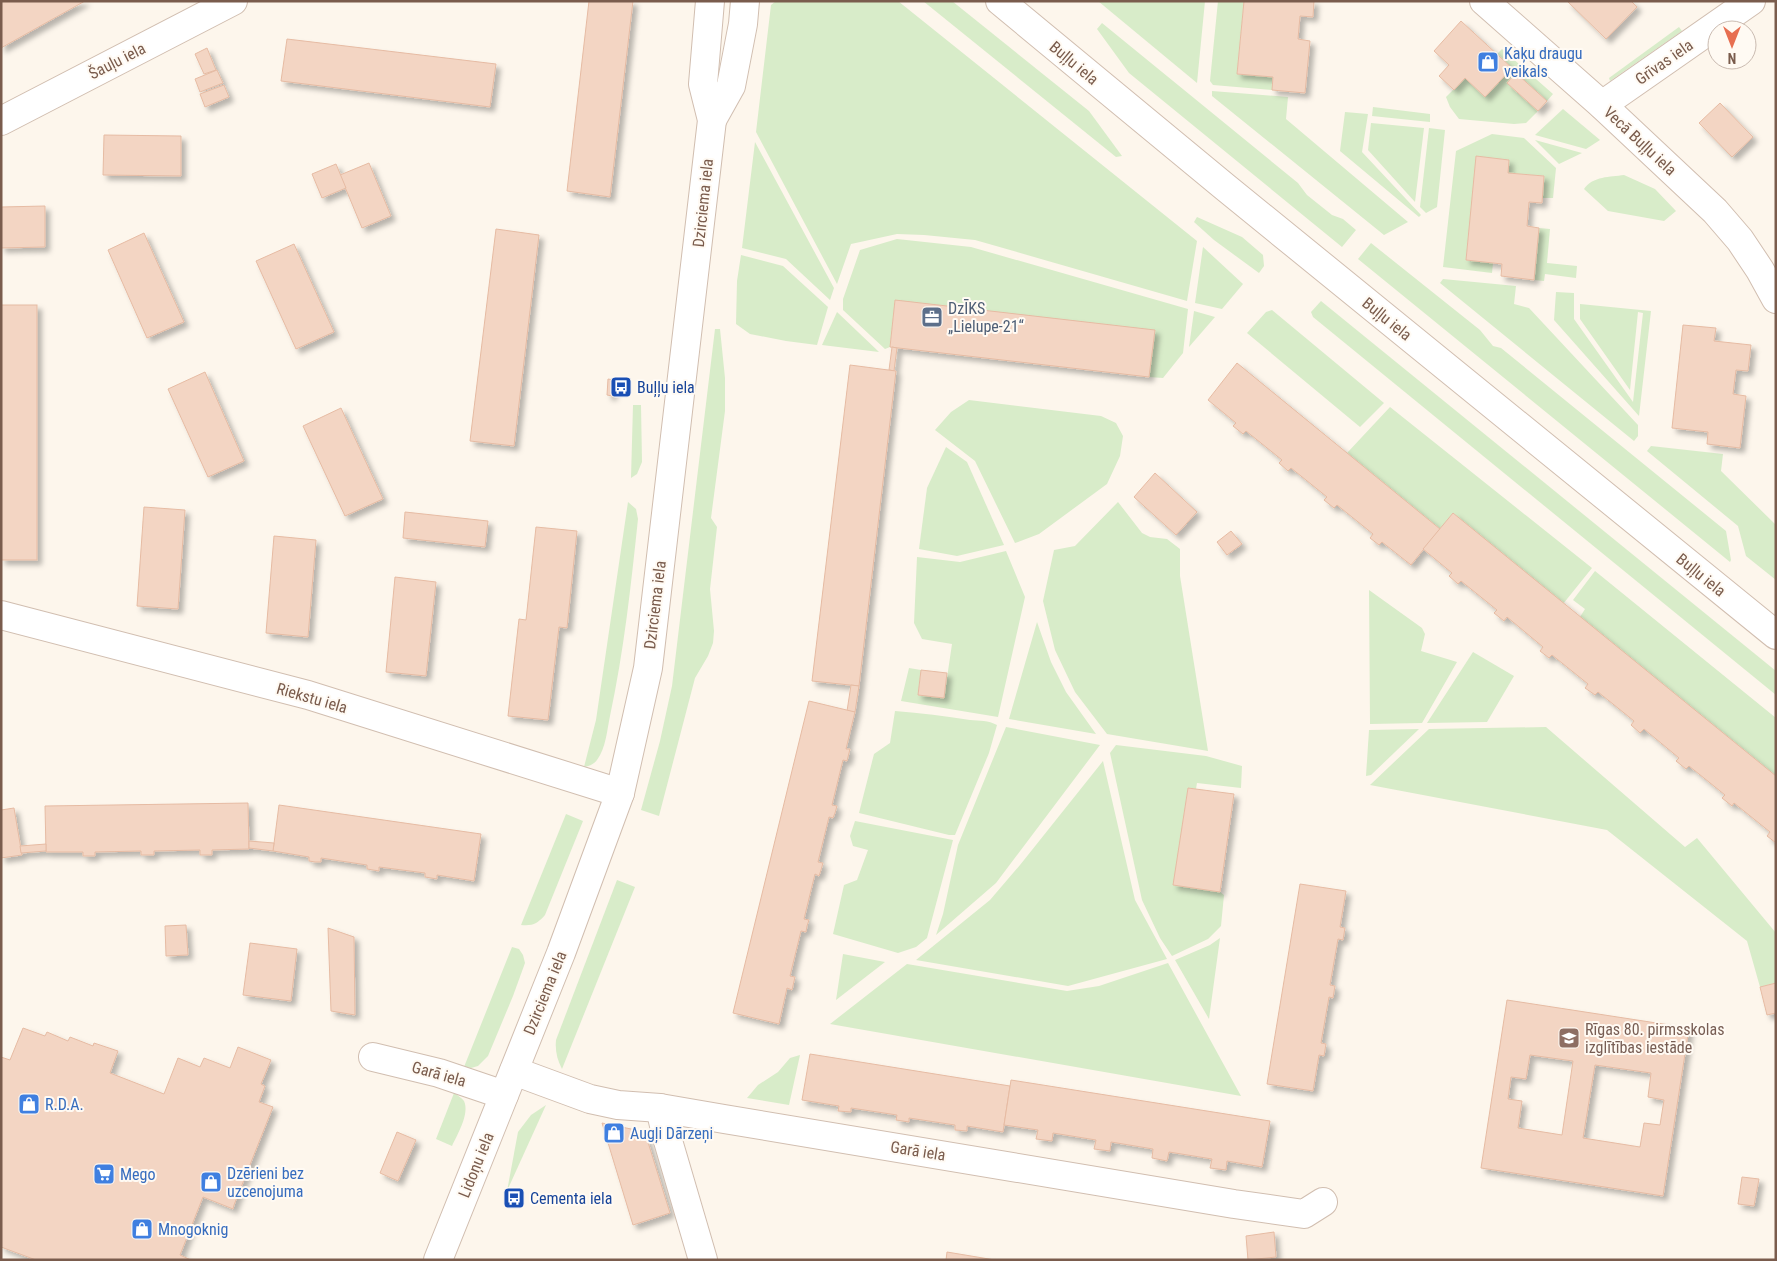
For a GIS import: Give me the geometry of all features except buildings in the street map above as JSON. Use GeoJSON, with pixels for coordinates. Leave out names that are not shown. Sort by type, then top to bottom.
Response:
{"type":"FeatureCollection","features":[{"type":"Feature","properties":{"kind":"street","name":"Šauļu iela"},"geometry":{"type":"LineString","coordinates":[[1,121],[234,1]]}},
{"type":"Feature","properties":{"kind":"street","name":"Dzirciema iela"},"geometry":{"type":"LineString","coordinates":[[509,1083],[561,952],[620,793],[648,668],[712,120],[704,84],[710,1]]}},
{"type":"Feature","properties":{"kind":"street","name":"Dzirciema iela"},"geometry":{"type":"LineString","coordinates":[[712,120],[731,86],[745,1]]}},
{"type":"Feature","properties":{"kind":"street","name":"Buļļu iela"},"geometry":{"type":"LineString","coordinates":[[1000,1],[1776,636]]}},
{"type":"Feature","properties":{"kind":"street","name":"Vecā Buļļu iela"},"geometry":{"type":"LineString","coordinates":[[1484,1],[1602,105],[1715,211],[1740,240],[1776,298]]}},
{"type":"Feature","properties":{"kind":"street","name":"Grīvas iela"},"geometry":{"type":"LineString","coordinates":[[1602,105],[1751,1]]}},
{"type":"Feature","properties":{"kind":"street","name":"Riekstu iela"},"geometry":{"type":"LineString","coordinates":[[1,615],[308,695],[620,793]]}},
{"type":"Feature","properties":{"kind":"street","name":"Garā iela"},"geometry":{"type":"LineString","coordinates":[[373,1057],[439,1073],[509,1083],[618,1105],[660,1108],[1234,1204],[1304,1214],[1323,1202]]}},
{"type":"Feature","properties":{"kind":"street","name":"Lidoņu iela"},"geometry":{"type":"LineString","coordinates":[[438,1260],[509,1083]]}},
{"type":"Feature","properties":{"kind":"street"},"geometry":{"type":"LineString","coordinates":[[660,1108],[703,1260]]}},
{"type":"Feature","properties":{"kind":"green space"},"geometry":{"type":"Polygon","coordinates":[[[776,1],[898,1],[1197,241],[1187,301],[975,240],[924,235],[897,234],[851,244],[837,284],[756,132],[771,5],[776,1]]]}},
{"type":"Feature","properties":{"kind":"green space"},"geometry":{"type":"Polygon","coordinates":[[[923,1],[952,1],[1089,111],[1122,156],[1116,157],[923,1]]]}},
{"type":"Feature","properties":{"kind":"green space"},"geometry":{"type":"Polygon","coordinates":[[[1098,1],[1205,1],[1197,83],[1098,1]]]}},
{"type":"Feature","properties":{"kind":"green space"},"geometry":{"type":"Polygon","coordinates":[[[1218,1],[1244,1],[1237,74],[1273,77],[1272,90],[1213,85],[1210,81],[1218,1]]]}},
{"type":"Feature","properties":{"kind":"green space"},"geometry":{"type":"Polygon","coordinates":[[[1102,23],[1298,183],[1307,195],[1332,215],[1343,219],[1356,230],[1342,247],[1129,73],[1097,29],[1102,23]]]}},
{"type":"Feature","properties":{"kind":"green space"},"geometry":{"type":"Polygon","coordinates":[[[1679,27],[1682,31],[1610,81],[1609,78],[1679,27]]]}},
{"type":"Feature","properties":{"kind":"green space"},"geometry":{"type":"Polygon","coordinates":[[[1502,49],[1553,94],[1547,101],[1516,73],[1507,83],[1538,111],[1526,123],[1514,124],[1459,119],[1450,107],[1446,97],[1465,78],[1485,97],[1512,68],[1497,54],[1502,49]]]}},
{"type":"Feature","properties":{"kind":"green space"},"geometry":{"type":"Polygon","coordinates":[[[1212,91],[1288,97],[1286,119],[1408,222],[1384,235],[1212,96],[1212,91]]]}},
{"type":"Feature","properties":{"kind":"green space"},"geometry":{"type":"Polygon","coordinates":[[[1373,107],[1430,114],[1430,122],[1372,116],[1373,107]]]}},
{"type":"Feature","properties":{"kind":"green space"},"geometry":{"type":"Polygon","coordinates":[[[1563,109],[1600,140],[1586,149],[1535,135],[1563,109]]]}},
{"type":"Feature","properties":{"kind":"green space"},"geometry":{"type":"Polygon","coordinates":[[[1345,112],[1368,114],[1362,152],[1421,215],[1419,217],[1340,151],[1345,112]]]}},
{"type":"Feature","properties":{"kind":"green space"},"geometry":{"type":"Polygon","coordinates":[[[1371,123],[1424,128],[1415,202],[1368,150],[1371,123]]]}},
{"type":"Feature","properties":{"kind":"green space"},"geometry":{"type":"Polygon","coordinates":[[[1429,128],[1445,130],[1437,207],[1426,213],[1420,207],[1429,128]]]}},
{"type":"Feature","properties":{"kind":"green space"},"geometry":{"type":"Polygon","coordinates":[[[1492,134],[1524,138],[1556,168],[1553,198],[1542,198],[1544,176],[1508,173],[1509,160],[1477,157],[1466,260],[1493,263],[1492,273],[1443,267],[1456,151],[1492,134]]]}},
{"type":"Feature","properties":{"kind":"green space"},"geometry":{"type":"Polygon","coordinates":[[[1535,140],[1582,153],[1559,164],[1535,140]]]}},
{"type":"Feature","properties":{"kind":"green space"},"geometry":{"type":"Polygon","coordinates":[[[755,142],[834,288],[830,300],[786,259],[742,248],[755,142]]]}},
{"type":"Feature","properties":{"kind":"green space"},"geometry":{"type":"Polygon","coordinates":[[[1624,175],[1655,189],[1676,211],[1664,221],[1608,211],[1584,189],[1597,179],[1624,175]]]}},
{"type":"Feature","properties":{"kind":"green space"},"geometry":{"type":"Polygon","coordinates":[[[1197,217],[1242,237],[1263,255],[1264,266],[1259,273],[1214,240],[1194,222],[1197,217]]]}},
{"type":"Feature","properties":{"kind":"green space"},"geometry":{"type":"Polygon","coordinates":[[[1539,228],[1550,229],[1547,263],[1577,266],[1576,278],[1545,274],[1544,281],[1534,280],[1539,228]]]}},
{"type":"Feature","properties":{"kind":"green space"},"geometry":{"type":"Polygon","coordinates":[[[897,239],[971,247],[1188,309],[1183,353],[1163,378],[1149,377],[1155,331],[895,301],[890,347],[885,349],[843,310],[843,299],[860,250],[897,239]]]}},
{"type":"Feature","properties":{"kind":"green space"},"geometry":{"type":"Polygon","coordinates":[[[1371,243],[1480,330],[1493,346],[1501,348],[1726,531],[1730,562],[1358,259],[1371,243]]]}},
{"type":"Feature","properties":{"kind":"green space"},"geometry":{"type":"Polygon","coordinates":[[[1203,247],[1243,284],[1222,309],[1195,303],[1203,247]]]}},
{"type":"Feature","properties":{"kind":"green space"},"geometry":{"type":"Polygon","coordinates":[[[741,255],[783,266],[828,307],[817,345],[750,334],[736,324],[737,281],[741,255]]]}},
{"type":"Feature","properties":{"kind":"green space"},"geometry":{"type":"Polygon","coordinates":[[[1443,279],[1516,286],[1514,304],[1529,308],[1638,425],[1638,436],[1634,441],[1440,283],[1443,279]]]}},
{"type":"Feature","properties":{"kind":"green space"},"geometry":{"type":"Polygon","coordinates":[[[1556,292],[1574,293],[1574,319],[1633,402],[1643,313],[1638,312],[1630,390],[1580,319],[1580,304],[1651,311],[1639,416],[1554,320],[1556,292]]]}},
{"type":"Feature","properties":{"kind":"green space"},"geometry":{"type":"Polygon","coordinates":[[[1321,301],[1776,671],[1776,695],[1313,317],[1311,312],[1321,301]]]}},
{"type":"Feature","properties":{"kind":"green space"},"geometry":{"type":"Polygon","coordinates":[[[1272,310],[1384,403],[1360,427],[1247,333],[1266,312],[1272,310]]]}},
{"type":"Feature","properties":{"kind":"green space"},"geometry":{"type":"Polygon","coordinates":[[[1194,311],[1215,317],[1189,347],[1194,311]]]}},
{"type":"Feature","properties":{"kind":"green space"},"geometry":{"type":"Polygon","coordinates":[[[837,312],[879,352],[822,345],[837,312]]]}},
{"type":"Feature","properties":{"kind":"green space"},"geometry":{"type":"Polygon","coordinates":[[[715,329],[720,329],[725,378],[725,411],[711,518],[717,527],[710,589],[714,631],[713,643],[695,678],[659,816],[641,810],[660,741],[672,686],[715,329]]]}},
{"type":"Feature","properties":{"kind":"green space"},"geometry":{"type":"Polygon","coordinates":[[[969,400],[1101,416],[1116,423],[1123,436],[1120,456],[1107,484],[1039,534],[1015,543],[975,461],[935,430],[951,412],[969,400]]]}},
{"type":"Feature","properties":{"kind":"green space"},"geometry":{"type":"Polygon","coordinates":[[[633,405],[641,405],[642,462],[637,474],[631,478],[633,405]]]}},
{"type":"Feature","properties":{"kind":"green space"},"geometry":{"type":"Polygon","coordinates":[[[1390,407],[1592,568],[1563,604],[1453,513],[1440,529],[1347,453],[1390,407]]]}},
{"type":"Feature","properties":{"kind":"green space"},"geometry":{"type":"Polygon","coordinates":[[[1651,446],[1723,454],[1721,471],[1776,525],[1776,580],[1746,556],[1738,526],[1647,451],[1651,446]]]}},
{"type":"Feature","properties":{"kind":"green space"},"geometry":{"type":"Polygon","coordinates":[[[946,447],[967,462],[1004,545],[957,556],[919,549],[927,488],[946,447]]]}},
{"type":"Feature","properties":{"kind":"green space"},"geometry":{"type":"Polygon","coordinates":[[[628,502],[636,509],[638,519],[623,643],[604,744],[595,763],[584,767],[596,720],[628,502]]]}},
{"type":"Feature","properties":{"kind":"green space"},"geometry":{"type":"Polygon","coordinates":[[[1118,502],[1142,533],[1150,537],[1167,539],[1180,549],[1180,576],[1208,751],[1107,734],[1075,692],[1055,650],[1043,601],[1054,550],[1075,546],[1118,502]]]}},
{"type":"Feature","properties":{"kind":"green space"},"geometry":{"type":"Polygon","coordinates":[[[1006,551],[1025,597],[998,717],[901,701],[909,668],[921,670],[918,695],[944,698],[952,644],[922,639],[914,623],[917,557],[960,562],[1006,551]]]}},
{"type":"Feature","properties":{"kind":"green space"},"geometry":{"type":"Polygon","coordinates":[[[1595,571],[1776,718],[1776,776],[1580,617],[1585,609],[1573,600],[1595,571]]]}},
{"type":"Feature","properties":{"kind":"green space"},"geometry":{"type":"Polygon","coordinates":[[[1369,590],[1422,628],[1425,634],[1421,651],[1457,662],[1422,723],[1370,724],[1369,590]]]}},
{"type":"Feature","properties":{"kind":"green space"},"geometry":{"type":"Polygon","coordinates":[[[1037,622],[1051,662],[1066,692],[1096,734],[1009,719],[1037,622]]]}},
{"type":"Feature","properties":{"kind":"green space"},"geometry":{"type":"Polygon","coordinates":[[[1473,652],[1514,676],[1487,722],[1427,723],[1473,652]]]}},
{"type":"Feature","properties":{"kind":"green space"},"geometry":{"type":"Polygon","coordinates":[[[895,711],[984,721],[997,725],[989,753],[955,835],[859,813],[874,754],[890,743],[895,711]]]}},
{"type":"Feature","properties":{"kind":"green space"},"geometry":{"type":"Polygon","coordinates":[[[1006,727],[1100,745],[996,883],[936,935],[943,914],[958,845],[1006,727]]]}},
{"type":"Feature","properties":{"kind":"green space"},"geometry":{"type":"Polygon","coordinates":[[[1546,727],[1685,847],[1697,838],[1776,933],[1776,983],[1760,987],[1747,941],[1607,830],[1370,785],[1429,729],[1546,727]]]}},
{"type":"Feature","properties":{"kind":"green space"},"geometry":{"type":"Polygon","coordinates":[[[1419,729],[1371,775],[1366,776],[1369,730],[1419,729]]]}},
{"type":"Feature","properties":{"kind":"green space"},"geometry":{"type":"Polygon","coordinates":[[[1116,745],[1206,756],[1242,766],[1241,788],[1197,783],[1196,789],[1188,788],[1174,885],[1220,892],[1224,895],[1221,926],[1208,939],[1172,956],[1160,938],[1142,900],[1110,753],[1116,745]]]}},
{"type":"Feature","properties":{"kind":"green space"},"geometry":{"type":"Polygon","coordinates":[[[1103,761],[1135,900],[1167,959],[1068,986],[916,960],[990,900],[1103,761]]]}},
{"type":"Feature","properties":{"kind":"green space"},"geometry":{"type":"Polygon","coordinates":[[[566,814],[583,821],[545,915],[534,924],[521,925],[566,814]]]}},
{"type":"Feature","properties":{"kind":"green space"},"geometry":{"type":"Polygon","coordinates":[[[855,821],[953,840],[927,938],[916,947],[898,953],[833,934],[844,885],[857,880],[868,850],[853,846],[850,836],[855,821]]]}},
{"type":"Feature","properties":{"kind":"green space"},"geometry":{"type":"Polygon","coordinates":[[[617,880],[635,887],[562,1069],[557,1055],[556,1040],[617,880]]]}},
{"type":"Feature","properties":{"kind":"green space"},"geometry":{"type":"Polygon","coordinates":[[[1220,938],[1209,1019],[1175,960],[1210,945],[1220,938]]]}},
{"type":"Feature","properties":{"kind":"green space"},"geometry":{"type":"Polygon","coordinates":[[[512,947],[519,949],[525,963],[513,996],[488,1056],[478,1066],[464,1067],[512,947]]]}},
{"type":"Feature","properties":{"kind":"green space"},"geometry":{"type":"Polygon","coordinates":[[[843,954],[885,962],[836,1000],[843,954]]]}},
{"type":"Feature","properties":{"kind":"green space"},"geometry":{"type":"Polygon","coordinates":[[[1168,963],[1241,1096],[830,1024],[907,964],[1067,991],[1099,986],[1168,963]]]}},
{"type":"Feature","properties":{"kind":"green space"},"geometry":{"type":"Polygon","coordinates":[[[800,1055],[789,1105],[747,1098],[758,1085],[778,1072],[790,1058],[800,1055]]]}},
{"type":"Feature","properties":{"kind":"green space"},"geometry":{"type":"Polygon","coordinates":[[[454,1093],[464,1101],[465,1112],[452,1146],[436,1139],[454,1093]]]}},
{"type":"Feature","properties":{"kind":"green space"},"geometry":{"type":"Polygon","coordinates":[[[546,1105],[507,1191],[518,1132],[531,1115],[546,1105]]]}},
{"type":"Feature","properties":{"kind":"place","name":"Kaķu draugu veikals"},"geometry":{"type":"Point","coordinates":[1488,62]}},
{"type":"Feature","properties":{"kind":"place","name":"DzĪKS „Lielupe-21“"},"geometry":{"type":"Point","coordinates":[932,317]}},
{"type":"Feature","properties":{"kind":"place","name":"Buļļu iela"},"geometry":{"type":"Point","coordinates":[621,387]}},
{"type":"Feature","properties":{"kind":"place","name":"Rīgas 80. pirmsskolas izglītības iestāde"},"geometry":{"type":"Point","coordinates":[1569,1038]}},
{"type":"Feature","properties":{"kind":"place","name":"R.D.A."},"geometry":{"type":"Point","coordinates":[29,1104]}},
{"type":"Feature","properties":{"kind":"place","name":"Augļi Dārzeņi"},"geometry":{"type":"Point","coordinates":[614,1133]}},
{"type":"Feature","properties":{"kind":"place","name":"Mego"},"geometry":{"type":"Point","coordinates":[104,1174]}},
{"type":"Feature","properties":{"kind":"place","name":"Dzērieni bez uzcenojuma"},"geometry":{"type":"Point","coordinates":[211,1182]}},
{"type":"Feature","properties":{"kind":"place","name":"Cementa iela"},"geometry":{"type":"Point","coordinates":[514,1198]}},
{"type":"Feature","properties":{"kind":"place","name":"Mnogoknig"},"geometry":{"type":"Point","coordinates":[142,1229]}}]}
